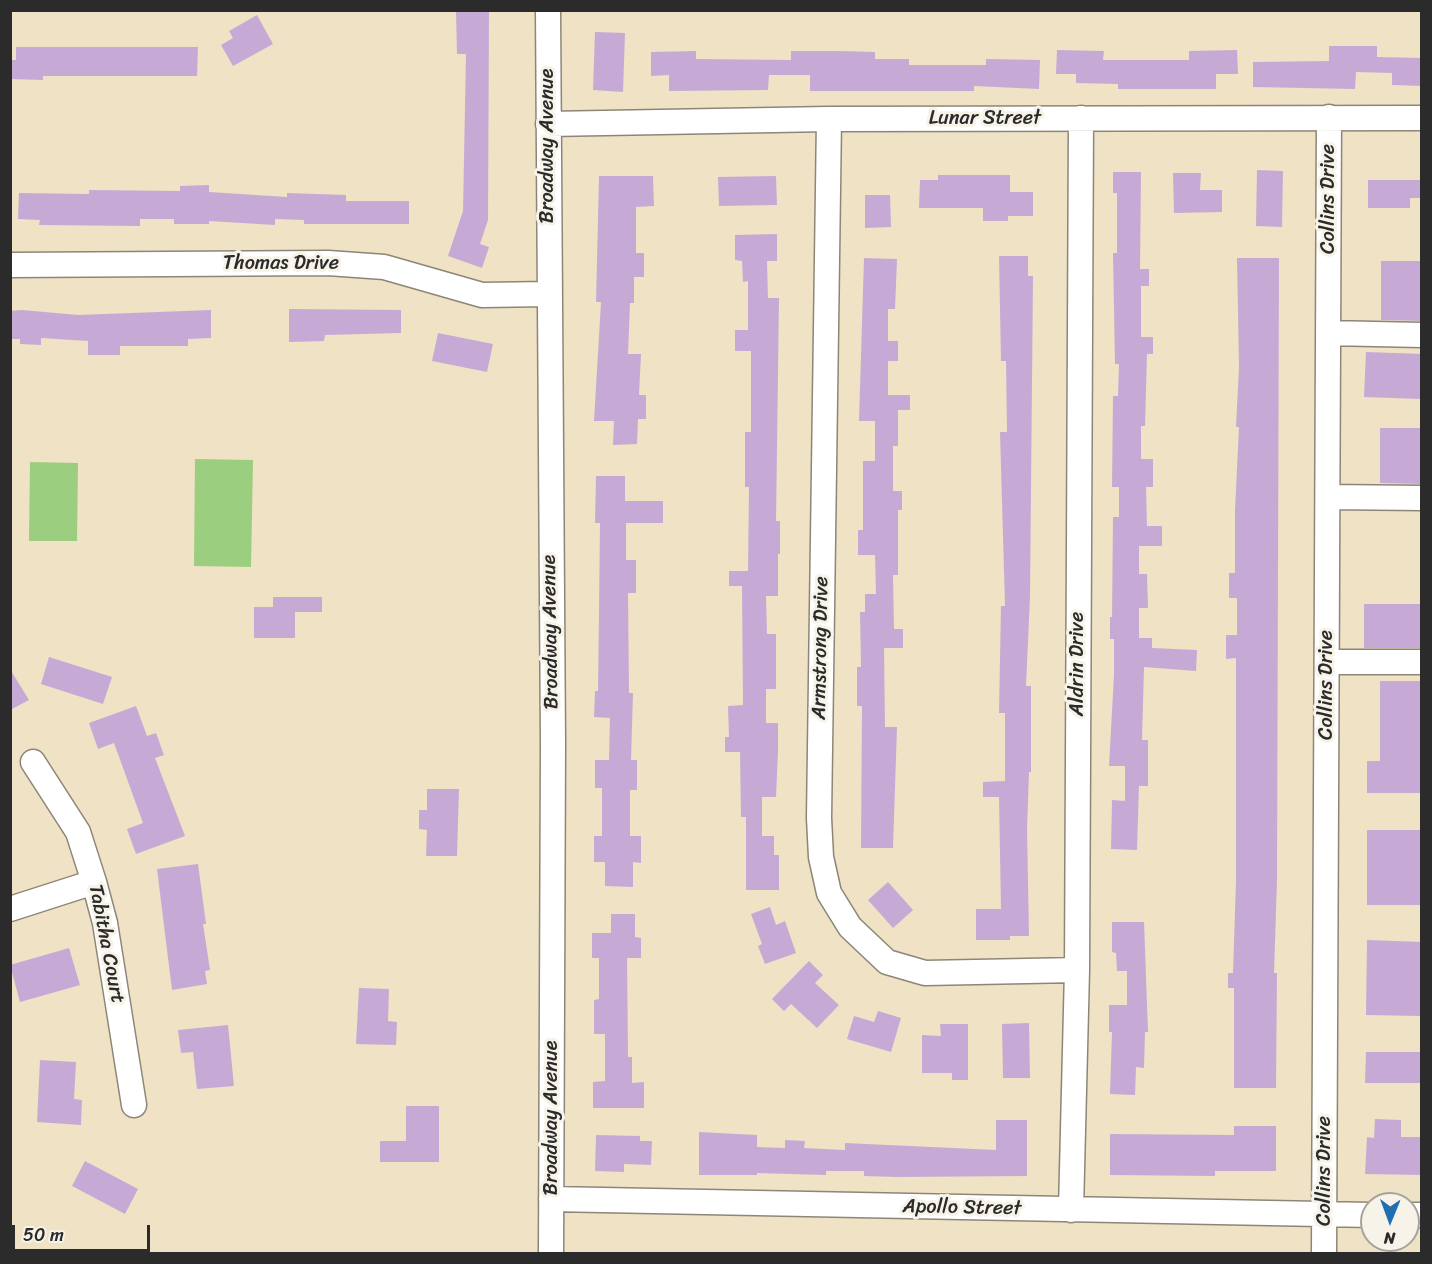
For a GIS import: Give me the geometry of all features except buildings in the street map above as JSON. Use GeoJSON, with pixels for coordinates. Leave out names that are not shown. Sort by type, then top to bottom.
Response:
{"type":"FeatureCollection","features":[{"type":"Feature","properties":{"kind":"street","name":"Broadway Avenue"},"geometry":{"type":"LineString","coordinates":[[548,10],[548,294],[553,744],[551,1254]]}},
{"type":"Feature","properties":{"kind":"street","name":"Collins Drive"},"geometry":{"type":"LineString","coordinates":[[1324,1254],[1329,117]]}},
{"type":"Feature","properties":{"kind":"street","name":"Aldrin Drive"},"geometry":{"type":"LineString","coordinates":[[1071,1210],[1077,970],[1081,118]]}},
{"type":"Feature","properties":{"kind":"street","name":"Lunar Street"},"geometry":{"type":"LineString","coordinates":[[548,124],[829,119],[1422,118]]}},
{"type":"Feature","properties":{"kind":"street","name":"Armstrong Drive"},"geometry":{"type":"LineString","coordinates":[[829,119],[819,818],[821,857],[829,893],[850,927],[887,962],[926,973],[1077,970]]}},
{"type":"Feature","properties":{"kind":"street","name":"Thomas Drive"},"geometry":{"type":"LineString","coordinates":[[10,265],[340,264],[384,267],[482,295],[548,294]]}},
{"type":"Feature","properties":{"kind":"street"},"geometry":{"type":"LineString","coordinates":[[1328,333],[1422,335]]}},
{"type":"Feature","properties":{"kind":"street"},"geometry":{"type":"LineString","coordinates":[[1328,497],[1422,498]]}},
{"type":"Feature","properties":{"kind":"street"},"geometry":{"type":"LineString","coordinates":[[1327,662],[1422,662]]}},
{"type":"Feature","properties":{"kind":"street","name":"Tabitha Court"},"geometry":{"type":"LineString","coordinates":[[33,762],[78,832],[94,882],[105,923],[134,1105]]}},
{"type":"Feature","properties":{"kind":"street"},"geometry":{"type":"LineString","coordinates":[[10,909],[94,882]]}},
{"type":"Feature","properties":{"kind":"street","name":"Apollo Street"},"geometry":{"type":"LineString","coordinates":[[551,1199],[1360,1215]]}},
{"type":"Feature","properties":{"kind":"green space"},"geometry":{"type":"Polygon","coordinates":[[[195,459],[253,460],[251,567],[194,566],[195,459]]]}},
{"type":"Feature","properties":{"kind":"green space"},"geometry":{"type":"Polygon","coordinates":[[[30,462],[78,463],[77,541],[29,541],[30,462]]]}}]}
